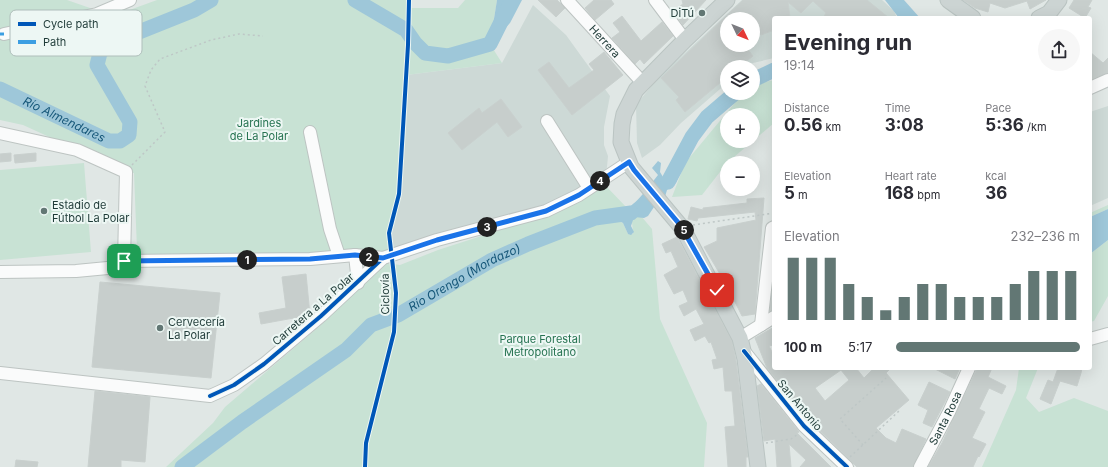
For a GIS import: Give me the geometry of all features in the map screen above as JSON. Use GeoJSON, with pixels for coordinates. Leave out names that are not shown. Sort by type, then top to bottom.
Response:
{"type":"FeatureCollection","features":[{"type":"Feature","properties":{"kind":"main road"},"geometry":{"type":"LineString","coordinates":[[727,0],[685,40],[632,97],[622,124],[621,142],[631,166],[684,229],[742,344],[758,467]]}},
{"type":"Feature","properties":{"kind":"main road"},"geometry":{"type":"LineString","coordinates":[[948,0],[970,16]]}},
{"type":"Feature","properties":{"kind":"main road"},"geometry":{"type":"LineString","coordinates":[[1044,16],[1049,13],[1059,0]]}},
{"type":"Feature","properties":{"kind":"street"},"geometry":{"type":"LineString","coordinates":[[106,10],[130,0]]}},
{"type":"Feature","properties":{"kind":"street","name":"Herrera"},"geometry":{"type":"LineString","coordinates":[[567,0],[643,84]]}},
{"type":"Feature","properties":{"kind":"street"},"geometry":{"type":"LineString","coordinates":[[655,0],[685,40]]}},
{"type":"Feature","properties":{"kind":"street"},"geometry":{"type":"LineString","coordinates":[[4,34],[10,33]]}},
{"type":"Feature","properties":{"kind":"street"},"geometry":{"type":"LineString","coordinates":[[1092,87],[1108,80]]}},
{"type":"Feature","properties":{"kind":"street"},"geometry":{"type":"LineString","coordinates":[[547,121],[589,188]]}},
{"type":"Feature","properties":{"kind":"street"},"geometry":{"type":"LineString","coordinates":[[310,132],[330,229],[339,256]]}},
{"type":"Feature","properties":{"kind":"street"},"geometry":{"type":"LineString","coordinates":[[0,133],[77,150],[126,172],[124,261],[118,267],[76,271],[0,272]]}},
{"type":"Feature","properties":{"kind":"street","name":"Carretera a La Polar"},"geometry":{"type":"LineString","coordinates":[[0,372],[210,396],[234,385],[264,364],[321,316],[383,258],[437,240],[546,211],[631,166]]}},
{"type":"Feature","properties":{"kind":"street"},"geometry":{"type":"LineString","coordinates":[[761,325],[772,235]]}},
{"type":"Feature","properties":{"kind":"street"},"geometry":{"type":"LineString","coordinates":[[124,261],[310,259],[355,255],[383,258]]}},
{"type":"Feature","properties":{"kind":"street"},"geometry":{"type":"LineString","coordinates":[[355,255],[358,283]]}},
{"type":"Feature","properties":{"kind":"street"},"geometry":{"type":"LineString","coordinates":[[742,344],[761,325],[772,318]]}},
{"type":"Feature","properties":{"kind":"street"},"geometry":{"type":"LineString","coordinates":[[1092,339],[1099,338],[1108,334]]}},
{"type":"Feature","properties":{"kind":"street","name":"San Antonio"},"geometry":{"type":"LineString","coordinates":[[742,344],[807,429],[845,465]]}},
{"type":"Feature","properties":{"kind":"street","name":"Santa Rosa"},"geometry":{"type":"LineString","coordinates":[[920,467],[949,412],[968,370]]}},
{"type":"Feature","properties":{"kind":"path"},"geometry":{"type":"LineString","coordinates":[[126,172],[165,132],[145,86],[150,70],[160,59],[211,40],[232,35],[239,34],[263,36]]}},
{"type":"Feature","properties":{"kind":"path"},"geometry":{"type":"LineString","coordinates":[[684,229],[694,225],[772,213]]}},
{"type":"Feature","properties":{"kind":"path"},"geometry":{"type":"LineString","coordinates":[[863,445],[840,419],[886,378]]}},
{"type":"Feature","properties":{"kind":"path"},"geometry":{"type":"LineString","coordinates":[[845,465],[863,445],[899,411]]}},
{"type":"Feature","properties":{"kind":"path"},"geometry":{"type":"LineString","coordinates":[[755,444],[791,439],[807,429]]}},
{"type":"Feature","properties":{"kind":"shaded area"},"geometry":{"type":"Polygon","coordinates":[[[742,0],[882,0],[894,11],[896,16],[772,16],[772,58],[760,61],[760,60],[720,60],[720,89],[681,123],[660,145],[642,158],[637,143],[636,105],[657,79],[720,20],[720,52],[760,52],[760,12],[729,12],[742,0]]]}},
{"type":"Feature","properties":{"kind":"shaded area"},"geometry":{"type":"Polygon","coordinates":[[[533,5],[566,35],[610,96],[604,127],[604,145],[608,156],[607,167],[603,179],[579,195],[393,256],[389,233],[393,215],[406,75],[502,63],[533,5]]]}},
{"type":"Feature","properties":{"kind":"shaded area"},"geometry":{"type":"Polygon","coordinates":[[[1108,106],[1108,198],[1092,205],[1092,111],[1108,106]]]}},
{"type":"Feature","properties":{"kind":"green space","name":"Jardines de La Polar"},"geometry":{"type":"Polygon","coordinates":[[[0,0],[67,0],[96,10],[10,10],[10,56],[142,56],[142,10],[130,10],[157,0],[411,0],[411,8],[458,8],[465,0],[497,0],[490,44],[502,63],[406,75],[399,194],[389,233],[393,256],[124,261],[124,251],[137,250],[134,173],[126,172],[23,125],[0,120],[0,0]]]}},
{"type":"Feature","properties":{"kind":"green space"},"geometry":{"type":"Polygon","coordinates":[[[772,80],[772,125],[760,135],[760,108],[731,108],[737,100],[760,100],[760,83],[772,80]]]}},
{"type":"Feature","properties":{"kind":"green space"},"geometry":{"type":"Polygon","coordinates":[[[720,121],[720,148],[745,148],[735,156],[720,156],[720,172],[702,195],[672,197],[685,163],[720,121]]]}},
{"type":"Feature","properties":{"kind":"green space","name":"Estadio de Fútbol La Polar"},"geometry":{"type":"Polygon","coordinates":[[[84,163],[91,252],[0,260],[0,170],[84,163]]]}},
{"type":"Feature","properties":{"kind":"green space","name":"Parque Forestal Metropolitano"},"geometry":{"type":"Polygon","coordinates":[[[605,185],[628,209],[623,212],[617,220],[623,223],[628,234],[633,234],[632,221],[637,216],[641,216],[652,229],[660,319],[707,423],[704,467],[166,467],[213,423],[225,407],[322,324],[387,263],[400,265],[438,250],[512,226],[605,185]]]}},
{"type":"Feature","properties":{"kind":"green space"},"geometry":{"type":"Polygon","coordinates":[[[1108,205],[1108,209],[1092,216],[1092,212],[1108,205]]]}},
{"type":"Feature","properties":{"kind":"green space"},"geometry":{"type":"Polygon","coordinates":[[[1108,240],[1108,296],[1094,321],[1092,322],[1092,252],[1108,240]]]}},
{"type":"Feature","properties":{"kind":"green space"},"geometry":{"type":"Polygon","coordinates":[[[1019,370],[1037,370],[1026,398],[1039,412],[1074,398],[1108,411],[1108,467],[982,467],[1016,390],[1019,370]]]}},
{"type":"Feature","properties":{"kind":"water"},"geometry":{"type":"Polygon","coordinates":[[[497,0],[522,0],[510,23],[490,44],[497,0]]]}},
{"type":"Feature","properties":{"kind":"water"},"geometry":{"type":"Polygon","coordinates":[[[885,0],[904,0],[918,16],[897,16],[885,0]]]}},
{"type":"Feature","properties":{"kind":"water"},"geometry":{"type":"Polygon","coordinates":[[[658,161],[661,163],[660,172],[663,177],[670,172],[673,163],[682,167],[676,183],[667,190],[664,200],[654,207],[648,216],[644,218],[634,217],[631,226],[634,232],[631,235],[628,234],[623,223],[612,217],[627,209],[648,188],[658,175],[652,168],[658,161]]]}},
{"type":"Feature","properties":{"kind":"water"},"geometry":{"type":"Polygon","coordinates":[[[1108,209],[1108,240],[1092,252],[1092,216],[1108,209]]]}},
{"type":"Feature","properties":{"kind":"building"},"geometry":{"type":"Polygon","coordinates":[[[538,0],[557,0],[565,8],[556,17],[538,0]]]}},
{"type":"Feature","properties":{"kind":"building"},"geometry":{"type":"Polygon","coordinates":[[[594,0],[611,0],[614,4],[595,20],[585,8],[594,0]]]}},
{"type":"Feature","properties":{"kind":"building"},"geometry":{"type":"Polygon","coordinates":[[[682,0],[706,0],[683,25],[673,11],[683,4],[682,0]]]}},
{"type":"Feature","properties":{"kind":"building"},"geometry":{"type":"Polygon","coordinates":[[[743,0],[867,0],[887,16],[824,16],[826,13],[813,1],[801,13],[788,2],[790,16],[772,16],[772,31],[761,35],[760,12],[730,12],[743,0]]]}},
{"type":"Feature","properties":{"kind":"building"},"geometry":{"type":"Polygon","coordinates":[[[963,0],[1046,0],[1030,9],[1027,1],[1005,8],[990,3],[988,12],[975,8],[963,0]]]}},
{"type":"Feature","properties":{"kind":"building"},"geometry":{"type":"Polygon","coordinates":[[[1074,0],[1092,0],[1088,7],[1091,8],[1086,16],[1082,16],[1069,8],[1074,0]]]}},
{"type":"Feature","properties":{"kind":"building"},"geometry":{"type":"Polygon","coordinates":[[[622,16],[641,41],[662,22],[673,36],[644,64],[640,59],[635,64],[612,38],[620,32],[613,23],[622,16]]]}},
{"type":"Feature","properties":{"kind":"building"},"geometry":{"type":"Polygon","coordinates":[[[720,22],[720,52],[750,52],[753,56],[748,60],[720,60],[720,83],[685,112],[676,100],[679,97],[661,78],[720,22]]]}},
{"type":"Feature","properties":{"kind":"building"},"geometry":{"type":"Polygon","coordinates":[[[604,52],[623,75],[572,115],[538,70],[549,62],[569,88],[594,70],[589,64],[604,52]]]}},
{"type":"Feature","properties":{"kind":"building"},"geometry":{"type":"Polygon","coordinates":[[[1092,54],[1103,63],[1108,58],[1108,73],[1092,79],[1092,54]]]}},
{"type":"Feature","properties":{"kind":"building"},"geometry":{"type":"Polygon","coordinates":[[[501,99],[522,127],[508,137],[497,122],[462,150],[448,133],[479,108],[482,113],[501,99]]]}},
{"type":"Feature","properties":{"kind":"building"},"geometry":{"type":"Polygon","coordinates":[[[11,153],[11,161],[0,162],[0,154],[11,153]]]}},
{"type":"Feature","properties":{"kind":"building"},"geometry":{"type":"Polygon","coordinates":[[[36,153],[36,161],[15,163],[14,155],[36,153]]]}},
{"type":"Feature","properties":{"kind":"building"},"geometry":{"type":"Polygon","coordinates":[[[764,198],[755,314],[742,316],[727,286],[704,247],[717,241],[717,228],[756,220],[755,212],[698,218],[697,221],[688,219],[691,207],[703,210],[703,208],[747,203],[747,199],[764,198]]]}},
{"type":"Feature","properties":{"kind":"building"},"geometry":{"type":"Polygon","coordinates":[[[677,237],[732,341],[736,361],[748,457],[746,457],[746,467],[728,467],[725,427],[735,426],[732,391],[725,391],[723,367],[714,369],[712,360],[717,359],[711,342],[709,343],[705,336],[695,341],[690,330],[704,324],[696,309],[684,316],[679,306],[688,302],[683,290],[674,294],[664,275],[678,267],[671,251],[666,253],[662,244],[677,237]]]}},
{"type":"Feature","properties":{"kind":"building"},"geometry":{"type":"Polygon","coordinates":[[[306,274],[310,315],[261,324],[259,313],[286,308],[282,277],[306,274]]]}},
{"type":"Feature","properties":{"kind":"building"},"geometry":{"type":"Polygon","coordinates":[[[100,282],[220,293],[211,378],[92,367],[100,282]]]}},
{"type":"Feature","properties":{"kind":"building"},"geometry":{"type":"Polygon","coordinates":[[[772,292],[772,310],[770,311],[772,292]]]}},
{"type":"Feature","properties":{"kind":"building"},"geometry":{"type":"Polygon","coordinates":[[[772,328],[772,345],[769,346],[772,352],[772,370],[841,370],[858,370],[864,378],[872,370],[889,370],[886,373],[909,400],[876,428],[886,438],[896,443],[902,429],[926,439],[913,467],[857,467],[810,421],[767,368],[755,338],[772,328]],[[841,370],[815,388],[825,401],[849,380],[841,370]]]}},
{"type":"Feature","properties":{"kind":"building"},"geometry":{"type":"Polygon","coordinates":[[[937,370],[959,370],[955,379],[937,370]]]}},
{"type":"Feature","properties":{"kind":"building"},"geometry":{"type":"Polygon","coordinates":[[[991,370],[988,377],[1006,386],[1002,394],[989,388],[979,409],[985,412],[972,438],[986,444],[973,467],[928,467],[942,443],[976,371],[991,370]]]}},
{"type":"Feature","properties":{"kind":"building"},"geometry":{"type":"Polygon","coordinates":[[[1057,370],[1082,370],[1077,386],[1060,381],[1051,404],[1040,399],[1048,380],[1053,382],[1057,370]]]}},
{"type":"Feature","properties":{"kind":"building"},"geometry":{"type":"Polygon","coordinates":[[[929,382],[950,392],[932,427],[923,423],[928,410],[918,405],[929,382]]]}},
{"type":"Feature","properties":{"kind":"building"},"geometry":{"type":"Polygon","coordinates":[[[761,384],[797,429],[799,432],[797,433],[831,467],[800,467],[806,460],[789,444],[791,467],[777,467],[775,439],[764,441],[757,386],[761,384]]]}},
{"type":"Feature","properties":{"kind":"building"},"geometry":{"type":"Polygon","coordinates":[[[95,391],[150,397],[145,462],[121,460],[121,467],[88,467],[95,391]]]}},
{"type":"Feature","properties":{"kind":"building"},"geometry":{"type":"Polygon","coordinates":[[[16,460],[38,462],[37,467],[15,467],[16,460]]]}},
{"type":"Feature","properties":{"kind":"waterway","name":"Río Almendares"},"geometry":{"type":"LineString","coordinates":[[142,31],[194,10],[211,0]]}},
{"type":"Feature","properties":{"kind":"waterway","name":"Río Almendares"},"geometry":{"type":"LineString","coordinates":[[355,0],[406,30],[415,43],[425,53],[448,56],[490,44],[512,0]]}},
{"type":"Feature","properties":{"kind":"waterway","name":"Río Almendares"},"geometry":{"type":"LineString","coordinates":[[0,89],[109,141],[120,141],[129,135],[130,122],[97,65],[99,56]]}},
{"type":"Feature","properties":{"kind":"waterway","name":"Río Orengo (Mordazo)"},"geometry":{"type":"LineString","coordinates":[[760,77],[772,71]]}},
{"type":"Feature","properties":{"kind":"waterway","name":"Río Orengo (Mordazo)"},"geometry":{"type":"LineString","coordinates":[[668,182],[692,137],[707,117],[727,100]]}},
{"type":"Feature","properties":{"kind":"waterway","name":"Río Orengo (Mordazo)"},"geometry":{"type":"LineString","coordinates":[[182,467],[242,422],[346,350],[371,325],[398,315],[492,260],[528,244],[595,218],[631,213]]}},
{"type":"Feature","properties":{"kind":"cycle path","name":"Ciclovía"},"geometry":{"type":"LineString","coordinates":[[365,467],[366,443],[394,332],[396,293],[389,233],[399,194],[408,45],[409,0]]}},
{"type":"Feature","properties":{"kind":"cycle path"},"geometry":{"type":"LineString","coordinates":[[210,396],[234,385],[264,364],[321,316],[383,258],[437,240],[546,211],[579,195],[629,162]]}},
{"type":"Feature","properties":{"kind":"cycle path"},"geometry":{"type":"LineString","coordinates":[[744,351],[804,426],[847,467]]}},
{"type":"Feature","properties":{"kind":"place","name":"DiTú"},"geometry":{"type":"Point","coordinates":[702,13]}},
{"type":"Feature","properties":{"kind":"place","name":"Estadio de Fútbol La Polar"},"geometry":{"type":"Point","coordinates":[44,211]}},
{"type":"Feature","properties":{"kind":"place","name":"Cervecería La Polar"},"geometry":{"type":"Point","coordinates":[160,328]}},
{"type":"Feature","properties":{"kind":"route"},"geometry":{"type":"LineString","coordinates":[[124,261],[310,259],[355,255],[383,258],[393,256],[437,240],[546,211],[579,195],[629,162],[631,167],[681,226],[717,290]]}}]}
